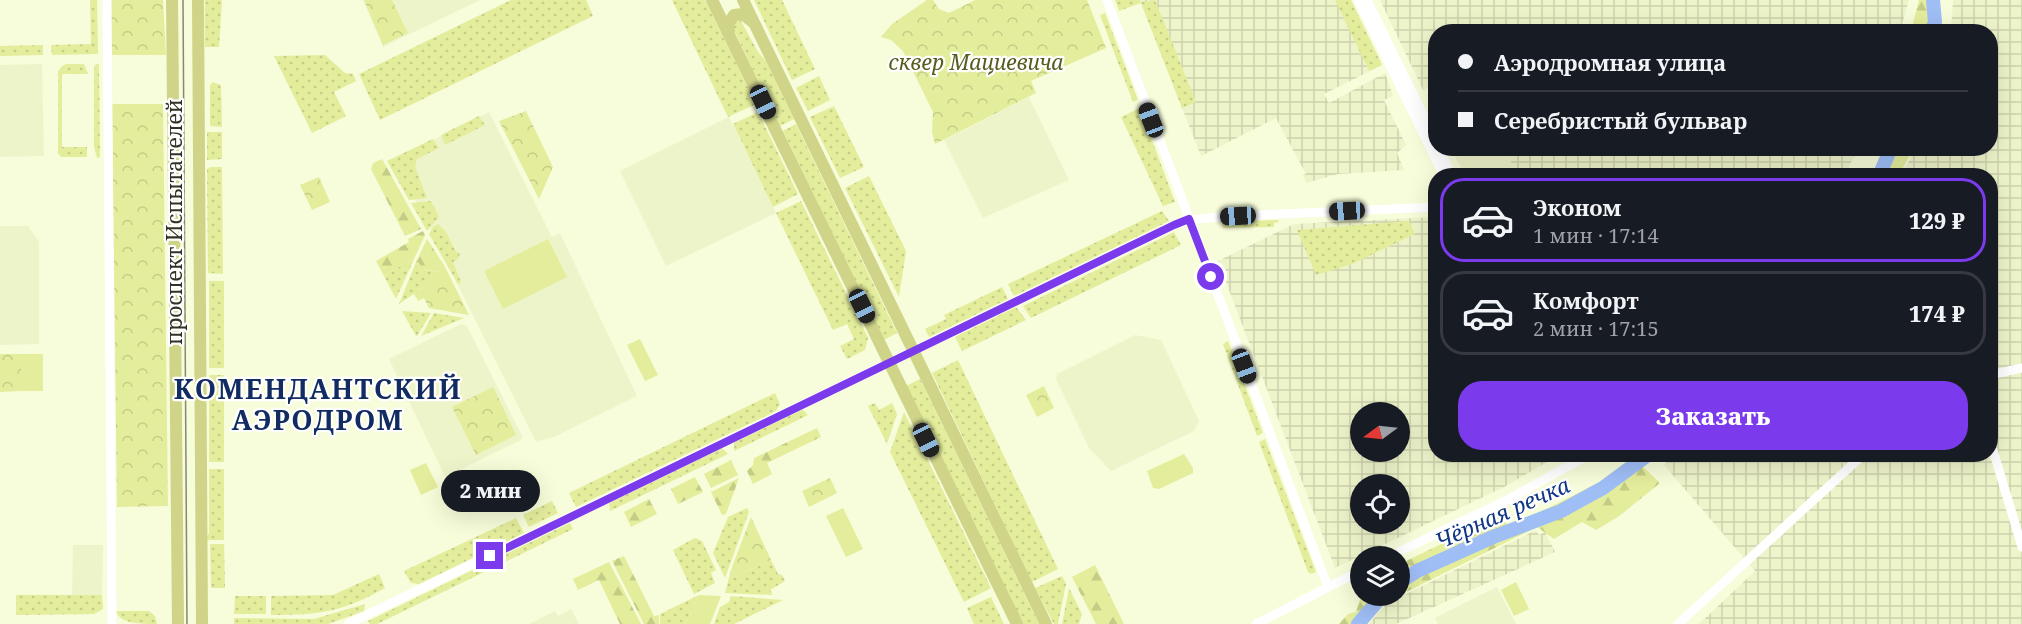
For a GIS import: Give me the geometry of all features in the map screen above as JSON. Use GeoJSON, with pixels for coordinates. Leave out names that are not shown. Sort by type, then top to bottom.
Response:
{"type":"FeatureCollection","features":[{"type":"Feature","properties":{"kind":"main road","name":"проспект Испытателей"},"geometry":{"type":"LineString","coordinates":[[172,0],[178,624]]}},
{"type":"Feature","properties":{"kind":"main road","name":"проспект Испытателей"},"geometry":{"type":"LineString","coordinates":[[198,0],[202,624]]}},
{"type":"Feature","properties":{"kind":"main road"},"geometry":{"type":"LineString","coordinates":[[712,0],[1017,624]]}},
{"type":"Feature","properties":{"kind":"main road"},"geometry":{"type":"LineString","coordinates":[[743,0],[1046,624]]}},
{"type":"Feature","properties":{"kind":"main road"},"geometry":{"type":"LineString","coordinates":[[730,37],[728,24],[734,15],[743,14],[755,24]]}},
{"type":"Feature","properties":{"kind":"street"},"geometry":{"type":"LineString","coordinates":[[107,0],[112,624]]}},
{"type":"Feature","properties":{"kind":"street"},"geometry":{"type":"LineString","coordinates":[[1107,0],[1328,587]]}},
{"type":"Feature","properties":{"kind":"street"},"geometry":{"type":"LineString","coordinates":[[1359,0],[1428,143]]}},
{"type":"Feature","properties":{"kind":"street"},"geometry":{"type":"LineString","coordinates":[[1367,0],[1428,125]]}},
{"type":"Feature","properties":{"kind":"street"},"geometry":{"type":"LineString","coordinates":[[348,624],[1189,219],[1428,207]]}},
{"type":"Feature","properties":{"kind":"street"},"geometry":{"type":"LineString","coordinates":[[1998,373],[2022,368]]}},
{"type":"Feature","properties":{"kind":"street"},"geometry":{"type":"LineString","coordinates":[[1410,546],[1509,499],[1576,462]]}},
{"type":"Feature","properties":{"kind":"street"},"geometry":{"type":"LineString","coordinates":[[1678,624],[1855,462]]}},
{"type":"Feature","properties":{"kind":"street"},"geometry":{"type":"LineString","coordinates":[[1997,462],[2022,547]]}},
{"type":"Feature","properties":{"kind":"street"},"geometry":{"type":"LineString","coordinates":[[1256,624],[1350,576]]}},
{"type":"Feature","properties":{"kind":"shaded area"},"geometry":{"type":"Polygon","coordinates":[[[363,0],[480,0],[383,47],[363,0]]]}},
{"type":"Feature","properties":{"kind":"shaded area"},"geometry":{"type":"Polygon","coordinates":[[[1140,0],[1351,0],[1382,65],[1324,94],[1329,103],[1385,73],[1393,96],[1384,100],[1406,145],[1397,153],[1404,170],[1338,174],[1306,183],[1303,175],[1306,174],[1276,118],[1201,156],[1140,0]]]}},
{"type":"Feature","properties":{"kind":"shaded area"},"geometry":{"type":"Polygon","coordinates":[[[1380,0],[1909,0],[1902,24],[1428,24],[1428,88],[1423,90],[1380,0]]]}},
{"type":"Feature","properties":{"kind":"shaded area"},"geometry":{"type":"Polygon","coordinates":[[[1953,0],[2022,0],[2022,624],[1699,624],[1755,571],[1664,465],[1666,462],[1998,462],[1998,168],[1905,168],[1912,156],[1998,156],[1998,24],[1951,24],[1953,0]]]}},
{"type":"Feature","properties":{"kind":"shaded area"},"geometry":{"type":"Polygon","coordinates":[[[42,64],[44,156],[0,157],[0,65],[42,64]]]}},
{"type":"Feature","properties":{"kind":"shaded area"},"geometry":{"type":"Polygon","coordinates":[[[1029,97],[1069,180],[983,218],[944,140],[1029,97]]]}},
{"type":"Feature","properties":{"kind":"shaded area"},"geometry":{"type":"Polygon","coordinates":[[[489,112],[552,237],[560,233],[637,396],[556,436],[536,442],[395,159],[489,112]]]}},
{"type":"Feature","properties":{"kind":"shaded area"},"geometry":{"type":"Polygon","coordinates":[[[729,117],[776,213],[666,266],[620,171],[729,117]]]}},
{"type":"Feature","properties":{"kind":"shaded area"},"geometry":{"type":"Polygon","coordinates":[[[1455,156],[1508,156],[1514,168],[1461,168],[1455,156]]]}},
{"type":"Feature","properties":{"kind":"shaded area"},"geometry":{"type":"Polygon","coordinates":[[[1508,156],[1854,156],[1849,168],[1514,168],[1508,156]]]}},
{"type":"Feature","properties":{"kind":"shaded area"},"geometry":{"type":"Polygon","coordinates":[[[1428,217],[1428,462],[1547,462],[1504,487],[1410,532],[1410,474],[1350,474],[1350,534],[1406,534],[1381,546],[1350,546],[1350,561],[1335,568],[1218,261],[1294,224],[1428,217]]]}},
{"type":"Feature","properties":{"kind":"shaded area"},"geometry":{"type":"Polygon","coordinates":[[[0,226],[28,226],[39,242],[39,344],[0,345],[0,226]]]}},
{"type":"Feature","properties":{"kind":"shaded area"},"geometry":{"type":"Polygon","coordinates":[[[461,324],[467,326],[522,436],[521,440],[445,477],[389,359],[461,324]]]}},
{"type":"Feature","properties":{"kind":"shaded area"},"geometry":{"type":"Polygon","coordinates":[[[1135,335],[1161,340],[1199,421],[1194,431],[1111,471],[1089,448],[1056,379],[1057,374],[1135,335]]]}},
{"type":"Feature","properties":{"kind":"shaded area"},"geometry":{"type":"Polygon","coordinates":[[[1536,530],[1539,535],[1545,532],[1555,552],[1396,624],[1369,624],[1384,606],[1410,606],[1410,592],[1536,530]]]}},
{"type":"Feature","properties":{"kind":"shaded area"},"geometry":{"type":"Polygon","coordinates":[[[73,545],[103,545],[102,595],[72,596],[73,545]]]}},
{"type":"Feature","properties":{"kind":"shaded area"},"geometry":{"type":"Polygon","coordinates":[[[1497,587],[1516,624],[1438,624],[1435,618],[1497,587]]]}},
{"type":"Feature","properties":{"kind":"shaded area"},"geometry":{"type":"Polygon","coordinates":[[[571,609],[579,624],[529,624],[555,611],[558,616],[571,609]]]}},
{"type":"Feature","properties":{"kind":"green space"},"geometry":{"type":"Polygon","coordinates":[[[90,0],[97,0],[98,54],[52,55],[51,45],[91,44],[90,0]]]}},
{"type":"Feature","properties":{"kind":"green space"},"geometry":{"type":"Polygon","coordinates":[[[111,0],[163,0],[166,55],[111,55],[111,0]]]}},
{"type":"Feature","properties":{"kind":"green space"},"geometry":{"type":"Polygon","coordinates":[[[205,0],[222,0],[219,47],[205,47],[205,0]]]}},
{"type":"Feature","properties":{"kind":"green space"},"geometry":{"type":"Polygon","coordinates":[[[364,0],[392,0],[408,33],[383,45],[364,0]]]}},
{"type":"Feature","properties":{"kind":"green space"},"geometry":{"type":"Polygon","coordinates":[[[511,0],[586,0],[593,16],[380,120],[359,74],[511,0]]]}},
{"type":"Feature","properties":{"kind":"green space"},"geometry":{"type":"Polygon","coordinates":[[[672,0],[705,0],[756,104],[728,117],[672,0]]]}},
{"type":"Feature","properties":{"kind":"green space"},"geometry":{"type":"Polygon","coordinates":[[[754,0],[782,0],[815,69],[792,80],[754,0]]]}},
{"type":"Feature","properties":{"kind":"green space","name":"сквер Мациевича"},"geometry":{"type":"Polygon","coordinates":[[[927,0],[933,0],[939,9],[949,13],[975,0],[1087,0],[1106,48],[1031,81],[1036,93],[935,144],[932,132],[933,112],[903,51],[891,40],[881,37],[892,24],[927,0]]]}},
{"type":"Feature","properties":{"kind":"green space"},"geometry":{"type":"Polygon","coordinates":[[[1115,0],[1140,0],[1141,2],[1155,0],[1196,102],[1182,108],[1141,3],[1119,11],[1115,0]]]}},
{"type":"Feature","properties":{"kind":"green space"},"geometry":{"type":"Polygon","coordinates":[[[1335,0],[1351,0],[1382,65],[1369,71],[1335,0]]]}},
{"type":"Feature","properties":{"kind":"green space"},"geometry":{"type":"Polygon","coordinates":[[[1919,0],[1928,0],[1929,24],[1913,24],[1919,0]]]}},
{"type":"Feature","properties":{"kind":"green space"},"geometry":{"type":"Polygon","coordinates":[[[1105,13],[1138,100],[1133,102],[1100,15],[1105,13]]]}},
{"type":"Feature","properties":{"kind":"green space"},"geometry":{"type":"Polygon","coordinates":[[[740,19],[758,52],[766,61],[794,119],[780,126],[732,26],[733,21],[740,19]]]}},
{"type":"Feature","properties":{"kind":"green space"},"geometry":{"type":"Polygon","coordinates":[[[43,45],[43,55],[0,56],[0,46],[43,45]]]}},
{"type":"Feature","properties":{"kind":"green space"},"geometry":{"type":"Polygon","coordinates":[[[325,55],[345,73],[353,74],[356,81],[334,92],[346,116],[312,133],[274,56],[325,55]]]}},
{"type":"Feature","properties":{"kind":"green space"},"geometry":{"type":"Polygon","coordinates":[[[66,64],[84,64],[88,74],[62,74],[62,147],[87,147],[87,157],[61,157],[58,153],[58,72],[66,64]]]}},
{"type":"Feature","properties":{"kind":"green space"},"geometry":{"type":"Polygon","coordinates":[[[99,64],[100,157],[97,158],[94,147],[94,67],[99,64]]]}},
{"type":"Feature","properties":{"kind":"green space"},"geometry":{"type":"Polygon","coordinates":[[[819,76],[830,100],[808,111],[796,88],[819,76]]]}},
{"type":"Feature","properties":{"kind":"green space"},"geometry":{"type":"Polygon","coordinates":[[[213,82],[221,85],[222,127],[210,126],[210,85],[213,82]]]}},
{"type":"Feature","properties":{"kind":"green space"},"geometry":{"type":"Polygon","coordinates":[[[112,104],[163,104],[168,506],[117,507],[112,104]]]}},
{"type":"Feature","properties":{"kind":"green space"},"geometry":{"type":"Polygon","coordinates":[[[834,106],[864,167],[840,178],[810,117],[834,106]]]}},
{"type":"Feature","properties":{"kind":"green space"},"geometry":{"type":"Polygon","coordinates":[[[1140,108],[1175,202],[1163,206],[1121,117],[1140,108]]]}},
{"type":"Feature","properties":{"kind":"green space"},"geometry":{"type":"Polygon","coordinates":[[[526,111],[553,167],[539,199],[499,121],[526,111]]]}},
{"type":"Feature","properties":{"kind":"green space"},"geometry":{"type":"Polygon","coordinates":[[[758,112],[798,194],[773,207],[733,124],[758,112]]]}},
{"type":"Feature","properties":{"kind":"green space"},"geometry":{"type":"Polygon","coordinates":[[[479,116],[485,125],[445,145],[441,135],[479,116]]]}},
{"type":"Feature","properties":{"kind":"green space"},"geometry":{"type":"Polygon","coordinates":[[[796,124],[897,333],[884,340],[783,131],[796,124]]]}},
{"type":"Feature","properties":{"kind":"green space"},"geometry":{"type":"Polygon","coordinates":[[[207,132],[222,132],[222,159],[207,160],[207,132]]]}},
{"type":"Feature","properties":{"kind":"green space"},"geometry":{"type":"Polygon","coordinates":[[[433,139],[439,148],[417,159],[415,167],[427,198],[409,200],[387,161],[433,139]]]}},
{"type":"Feature","properties":{"kind":"green space"},"geometry":{"type":"Polygon","coordinates":[[[1890,156],[1909,156],[1903,168],[1884,168],[1890,156]]]}},
{"type":"Feature","properties":{"kind":"green space"},"geometry":{"type":"Polygon","coordinates":[[[382,159],[421,229],[405,236],[371,169],[373,163],[382,159]]]}},
{"type":"Feature","properties":{"kind":"green space"},"geometry":{"type":"Polygon","coordinates":[[[222,167],[223,274],[208,273],[207,169],[222,167]]]}},
{"type":"Feature","properties":{"kind":"green space"},"geometry":{"type":"Polygon","coordinates":[[[869,176],[906,251],[899,297],[845,188],[869,176]]]}},
{"type":"Feature","properties":{"kind":"green space"},"geometry":{"type":"Polygon","coordinates":[[[319,177],[330,202],[312,210],[300,185],[319,177]]]}},
{"type":"Feature","properties":{"kind":"green space"},"geometry":{"type":"Polygon","coordinates":[[[431,201],[439,217],[427,231],[411,203],[431,201]]]}},
{"type":"Feature","properties":{"kind":"green space"},"geometry":{"type":"Polygon","coordinates":[[[801,201],[868,338],[865,350],[847,359],[840,346],[854,339],[847,324],[833,330],[776,213],[801,201]]]}},
{"type":"Feature","properties":{"kind":"green space"},"geometry":{"type":"Polygon","coordinates":[[[1162,211],[1169,221],[1014,296],[1008,284],[1162,211]]]}},
{"type":"Feature","properties":{"kind":"green space"},"geometry":{"type":"Polygon","coordinates":[[[1278,220],[1279,222],[1274,223],[1274,227],[1223,228],[1222,222],[1278,220]]]}},
{"type":"Feature","properties":{"kind":"green space"},"geometry":{"type":"Polygon","coordinates":[[[1409,221],[1415,234],[1352,264],[1316,275],[1297,230],[1409,221]]]}},
{"type":"Feature","properties":{"kind":"green space"},"geometry":{"type":"Polygon","coordinates":[[[438,224],[446,232],[456,252],[460,253],[458,259],[453,262],[461,282],[458,284],[429,234],[438,224]]]}},
{"type":"Feature","properties":{"kind":"green space"},"geometry":{"type":"Polygon","coordinates":[[[423,231],[425,235],[415,257],[384,276],[376,261],[423,231]]]}},
{"type":"Feature","properties":{"kind":"green space"},"geometry":{"type":"Polygon","coordinates":[[[1174,232],[1181,245],[1031,318],[1023,306],[1174,232]]]}},
{"type":"Feature","properties":{"kind":"green space"},"geometry":{"type":"Polygon","coordinates":[[[427,239],[444,265],[439,272],[423,269],[417,260],[427,239]]]}},
{"type":"Feature","properties":{"kind":"green space"},"geometry":{"type":"Polygon","coordinates":[[[548,239],[567,277],[503,309],[484,271],[548,239]]]}},
{"type":"Feature","properties":{"kind":"green space"},"geometry":{"type":"Polygon","coordinates":[[[415,257],[396,299],[384,276],[415,257]]]}},
{"type":"Feature","properties":{"kind":"green space"},"geometry":{"type":"Polygon","coordinates":[[[417,260],[425,270],[439,272],[427,285],[399,304],[417,260]]]}},
{"type":"Feature","properties":{"kind":"green space"},"geometry":{"type":"Polygon","coordinates":[[[444,265],[469,315],[429,308],[424,298],[418,301],[414,294],[427,285],[444,265]]]}},
{"type":"Feature","properties":{"kind":"green space"},"geometry":{"type":"Polygon","coordinates":[[[209,281],[224,281],[224,368],[209,368],[209,281]]]}},
{"type":"Feature","properties":{"kind":"green space"},"geometry":{"type":"Polygon","coordinates":[[[1002,287],[1008,299],[929,337],[925,329],[946,319],[944,315],[1002,287]]]}},
{"type":"Feature","properties":{"kind":"green space"},"geometry":{"type":"Polygon","coordinates":[[[1016,307],[1026,320],[962,351],[955,337],[1016,307]]]}},
{"type":"Feature","properties":{"kind":"green space"},"geometry":{"type":"Polygon","coordinates":[[[402,311],[431,313],[417,336],[416,336],[402,311]]]}},
{"type":"Feature","properties":{"kind":"green space"},"geometry":{"type":"Polygon","coordinates":[[[434,313],[464,318],[421,336],[434,313]]]}},
{"type":"Feature","properties":{"kind":"green space"},"geometry":{"type":"Polygon","coordinates":[[[640,339],[658,375],[645,381],[627,345],[640,339]]]}},
{"type":"Feature","properties":{"kind":"green space"},"geometry":{"type":"Polygon","coordinates":[[[1228,341],[1263,433],[1257,436],[1223,344],[1228,341]]]}},
{"type":"Feature","properties":{"kind":"green space"},"geometry":{"type":"Polygon","coordinates":[[[0,354],[21,354],[21,391],[0,392],[0,354]]]}},
{"type":"Feature","properties":{"kind":"green space"},"geometry":{"type":"Polygon","coordinates":[[[21,354],[43,354],[43,391],[21,391],[21,354]]]}},
{"type":"Feature","properties":{"kind":"green space"},"geometry":{"type":"Polygon","coordinates":[[[958,360],[1058,569],[1032,582],[932,373],[958,360]]]}},
{"type":"Feature","properties":{"kind":"green space"},"geometry":{"type":"Polygon","coordinates":[[[209,375],[224,375],[224,462],[209,462],[209,375]]]}},
{"type":"Feature","properties":{"kind":"green space"},"geometry":{"type":"Polygon","coordinates":[[[920,379],[1039,624],[1022,624],[906,386],[920,379]]]}},
{"type":"Feature","properties":{"kind":"green space"},"geometry":{"type":"Polygon","coordinates":[[[1044,386],[1054,408],[1037,417],[1026,395],[1044,386]]]}},
{"type":"Feature","properties":{"kind":"green space"},"geometry":{"type":"Polygon","coordinates":[[[493,387],[516,435],[476,455],[452,407],[493,387]]]}},
{"type":"Feature","properties":{"kind":"green space"},"geometry":{"type":"Polygon","coordinates":[[[775,393],[780,404],[776,411],[576,507],[569,493],[775,393]]]}},
{"type":"Feature","properties":{"kind":"green space"},"geometry":{"type":"Polygon","coordinates":[[[875,403],[879,410],[892,403],[897,414],[887,444],[868,406],[875,403]]]}},
{"type":"Feature","properties":{"kind":"green space"},"geometry":{"type":"Polygon","coordinates":[[[802,409],[808,415],[734,451],[734,442],[802,409]]]}},
{"type":"Feature","properties":{"kind":"green space"},"geometry":{"type":"Polygon","coordinates":[[[904,412],[991,588],[964,602],[890,452],[904,412]]]}},
{"type":"Feature","properties":{"kind":"green space"},"geometry":{"type":"Polygon","coordinates":[[[817,428],[821,437],[767,463],[772,474],[753,484],[747,471],[753,465],[754,458],[817,428]]]}},
{"type":"Feature","properties":{"kind":"green space"},"geometry":{"type":"Polygon","coordinates":[[[1265,439],[1316,572],[1311,574],[1308,572],[1259,442],[1265,439]]]}},
{"type":"Feature","properties":{"kind":"green space"},"geometry":{"type":"Polygon","coordinates":[[[722,448],[728,454],[610,511],[609,503],[722,448]]]}},
{"type":"Feature","properties":{"kind":"green space"},"geometry":{"type":"Polygon","coordinates":[[[1184,454],[1193,468],[1193,473],[1159,489],[1153,488],[1147,471],[1184,454]]]}},
{"type":"Feature","properties":{"kind":"green space"},"geometry":{"type":"Polygon","coordinates":[[[731,460],[738,475],[711,488],[704,474],[731,460]]]}},
{"type":"Feature","properties":{"kind":"green space"},"geometry":{"type":"Polygon","coordinates":[[[1630,462],[1638,462],[1660,483],[1618,517],[1596,530],[1582,522],[1554,539],[1537,527],[1410,590],[1410,559],[1499,516],[1510,527],[1600,482],[1630,462]]]}},
{"type":"Feature","properties":{"kind":"green space"},"geometry":{"type":"Polygon","coordinates":[[[426,463],[438,487],[421,495],[410,470],[426,463]]]}},
{"type":"Feature","properties":{"kind":"green space"},"geometry":{"type":"Polygon","coordinates":[[[209,469],[224,469],[224,540],[205,540],[209,533],[209,469]]]}},
{"type":"Feature","properties":{"kind":"green space"},"geometry":{"type":"Polygon","coordinates":[[[695,477],[703,492],[678,504],[671,489],[695,477]]]}},
{"type":"Feature","properties":{"kind":"green space"},"geometry":{"type":"Polygon","coordinates":[[[739,478],[726,514],[722,515],[711,492],[739,478]]]}},
{"type":"Feature","properties":{"kind":"green space"},"geometry":{"type":"Polygon","coordinates":[[[830,478],[837,493],[809,507],[802,491],[830,478]]]}},
{"type":"Feature","properties":{"kind":"green space"},"geometry":{"type":"Polygon","coordinates":[[[649,499],[657,514],[631,527],[624,512],[649,499]]]}},
{"type":"Feature","properties":{"kind":"green space"},"geometry":{"type":"Polygon","coordinates":[[[552,501],[558,513],[529,527],[523,515],[552,501]]]}},
{"type":"Feature","properties":{"kind":"green space"},"geometry":{"type":"Polygon","coordinates":[[[747,508],[749,512],[725,578],[713,553],[728,517],[747,508]]]}},
{"type":"Feature","properties":{"kind":"green space"},"geometry":{"type":"Polygon","coordinates":[[[843,508],[863,549],[846,557],[826,516],[843,508]]]}},
{"type":"Feature","properties":{"kind":"green space"},"geometry":{"type":"Polygon","coordinates":[[[751,517],[771,560],[735,577],[731,570],[751,517]]]}},
{"type":"Feature","properties":{"kind":"green space"},"geometry":{"type":"Polygon","coordinates":[[[516,518],[524,533],[419,584],[411,583],[404,571],[516,518]]]}},
{"type":"Feature","properties":{"kind":"green space"},"geometry":{"type":"Polygon","coordinates":[[[570,523],[573,529],[377,624],[370,624],[368,621],[570,523]]]}},
{"type":"Feature","properties":{"kind":"green space"},"geometry":{"type":"Polygon","coordinates":[[[695,538],[702,541],[716,570],[711,573],[715,583],[694,594],[673,550],[695,538]]]}},
{"type":"Feature","properties":{"kind":"green space"},"geometry":{"type":"Polygon","coordinates":[[[210,544],[224,544],[225,588],[211,588],[210,544]]]}},
{"type":"Feature","properties":{"kind":"green space"},"geometry":{"type":"Polygon","coordinates":[[[624,556],[654,616],[659,615],[659,624],[644,624],[612,561],[624,556]]]}},
{"type":"Feature","properties":{"kind":"green space"},"geometry":{"type":"Polygon","coordinates":[[[771,560],[778,574],[782,575],[785,581],[770,590],[773,595],[725,593],[731,570],[735,577],[771,560]]]}},
{"type":"Feature","properties":{"kind":"green space"},"geometry":{"type":"Polygon","coordinates":[[[609,562],[641,624],[620,624],[599,580],[578,590],[573,579],[609,562]]]}},
{"type":"Feature","properties":{"kind":"green space"},"geometry":{"type":"Polygon","coordinates":[[[1095,565],[1124,624],[1096,624],[1072,577],[1095,565]]]}},
{"type":"Feature","properties":{"kind":"green space"},"geometry":{"type":"Polygon","coordinates":[[[379,574],[385,588],[343,607],[317,613],[271,615],[271,596],[333,595],[379,574]]]}},
{"type":"Feature","properties":{"kind":"green space"},"geometry":{"type":"Polygon","coordinates":[[[1062,576],[1066,584],[1058,624],[1054,624],[1035,588],[1062,576]]]}},
{"type":"Feature","properties":{"kind":"green space"},"geometry":{"type":"Polygon","coordinates":[[[1516,582],[1529,609],[1514,616],[1501,590],[1516,582]]]}},
{"type":"Feature","properties":{"kind":"green space"},"geometry":{"type":"Polygon","coordinates":[[[1069,588],[1082,614],[1079,624],[1062,624],[1069,588]]]}},
{"type":"Feature","properties":{"kind":"green space"},"geometry":{"type":"Polygon","coordinates":[[[16,595],[102,595],[103,609],[94,614],[16,615],[16,595]]]}},
{"type":"Feature","properties":{"kind":"green space"},"geometry":{"type":"Polygon","coordinates":[[[699,595],[685,624],[660,624],[660,614],[699,595]]]}},
{"type":"Feature","properties":{"kind":"green space"},"geometry":{"type":"Polygon","coordinates":[[[699,595],[721,596],[710,624],[685,624],[699,595]]]}},
{"type":"Feature","properties":{"kind":"green space"},"geometry":{"type":"Polygon","coordinates":[[[235,596],[266,596],[266,614],[234,614],[235,596]]]}},
{"type":"Feature","properties":{"kind":"green space"},"geometry":{"type":"Polygon","coordinates":[[[731,596],[783,600],[734,624],[714,624],[720,607],[729,602],[731,596]]]}},
{"type":"Feature","properties":{"kind":"green space"},"geometry":{"type":"Polygon","coordinates":[[[991,597],[1004,624],[974,624],[967,608],[991,597]]]}},
{"type":"Feature","properties":{"kind":"green space"},"geometry":{"type":"Polygon","coordinates":[[[365,604],[364,611],[328,624],[234,624],[234,618],[314,619],[365,604]]]}},
{"type":"Feature","properties":{"kind":"green space"},"geometry":{"type":"Polygon","coordinates":[[[1358,606],[1380,606],[1367,624],[1339,624],[1348,614],[1356,612],[1358,606]]]}},
{"type":"Feature","properties":{"kind":"green space"},"geometry":{"type":"Polygon","coordinates":[[[116,611],[149,611],[155,616],[157,624],[126,621],[116,611]]]}},
{"type":"Feature","properties":{"kind":"waterway","name":"Чёрная речка"},"geometry":{"type":"LineString","coordinates":[[1933,0],[1934,24]]}},
{"type":"Feature","properties":{"kind":"waterway","name":"Чёрная речка"},"geometry":{"type":"LineString","coordinates":[[1882,168],[1888,156]]}},
{"type":"Feature","properties":{"kind":"waterway","name":"Чёрная речка"},"geometry":{"type":"LineString","coordinates":[[1410,576],[1493,537],[1561,511],[1603,488],[1638,462]]}},
{"type":"Feature","properties":{"kind":"waterway","name":"Чёрная речка"},"geometry":{"type":"LineString","coordinates":[[1358,624],[1373,606]]}},
{"type":"Feature","properties":{"kind":"tram line"},"geometry":{"type":"LineString","coordinates":[[183,0],[187,624]]}},
{"type":"Feature","properties":{"kind":"district","name":"КОМЕНДАНТСКИЙ АЭРОДРОМ"},"geometry":{"type":"Point","coordinates":[318,404]}},
{"type":"Feature","properties":{"kind":"route"},"geometry":{"type":"LineString","coordinates":[[490,556],[1189,219],[1211,277]]}}]}
